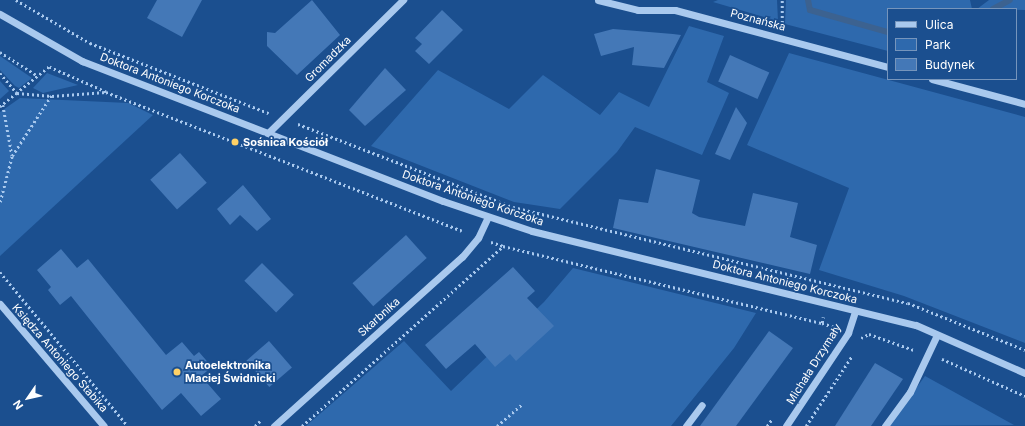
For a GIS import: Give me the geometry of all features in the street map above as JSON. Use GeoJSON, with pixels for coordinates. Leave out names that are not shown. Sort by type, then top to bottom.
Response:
{"type":"FeatureCollection","features":[{"type":"Feature","properties":{"kind":"street","name":"Gromadzka"},"geometry":{"type":"LineString","coordinates":[[268,133],[403,0]]}},
{"type":"Feature","properties":{"kind":"street","name":"Poznańska"},"geometry":{"type":"LineString","coordinates":[[598,0],[638,10],[675,10],[887,67]]}},
{"type":"Feature","properties":{"kind":"street","name":"Doktora Antoniego Korczoka"},"geometry":{"type":"LineString","coordinates":[[0,14],[82,61],[488,217],[826,304],[916,325],[1025,373]]}},
{"type":"Feature","properties":{"kind":"street"},"geometry":{"type":"LineString","coordinates":[[936,80],[1025,104]]}},
{"type":"Feature","properties":{"kind":"street","name":"Skarbnika"},"geometry":{"type":"LineString","coordinates":[[274,426],[462,257],[478,238],[488,217]]}},
{"type":"Feature","properties":{"kind":"street","name":"Księdza Antoniego Stabika"},"geometry":{"type":"LineString","coordinates":[[0,304],[104,426]]}},
{"type":"Feature","properties":{"kind":"street","name":"Michała Drzymały"},"geometry":{"type":"LineString","coordinates":[[786,426],[848,333],[855,311]]}},
{"type":"Feature","properties":{"kind":"street"},"geometry":{"type":"LineString","coordinates":[[885,426],[910,392],[937,335]]}},
{"type":"Feature","properties":{"kind":"street"},"geometry":{"type":"LineString","coordinates":[[686,426],[702,405]]}},
{"type":"Feature","properties":{"kind":"path"},"geometry":{"type":"LineString","coordinates":[[16,0],[90,43],[513,207],[831,283],[908,304],[1025,350]]}},
{"type":"Feature","properties":{"kind":"path"},"geometry":{"type":"LineString","coordinates":[[782,0],[782,27]]}},
{"type":"Feature","properties":{"kind":"path"},"geometry":{"type":"LineString","coordinates":[[0,52],[38,76]]}},
{"type":"Feature","properties":{"kind":"path"},"geometry":{"type":"LineString","coordinates":[[0,107],[49,67],[106,92],[462,231]]}},
{"type":"Feature","properties":{"kind":"path"},"geometry":{"type":"LineString","coordinates":[[0,73],[18,93],[52,96],[106,92]]}},
{"type":"Feature","properties":{"kind":"path"},"geometry":{"type":"LineString","coordinates":[[0,202],[12,156],[52,96]]}},
{"type":"Feature","properties":{"kind":"path"},"geometry":{"type":"LineString","coordinates":[[3,104],[12,156]]}},
{"type":"Feature","properties":{"kind":"path"},"geometry":{"type":"LineString","coordinates":[[302,426],[503,246],[822,323],[831,283]]}},
{"type":"Feature","properties":{"kind":"path"},"geometry":{"type":"LineString","coordinates":[[0,272],[128,426]]}},
{"type":"Feature","properties":{"kind":"path"},"geometry":{"type":"LineString","coordinates":[[859,345],[862,338]]}},
{"type":"Feature","properties":{"kind":"path"},"geometry":{"type":"LineString","coordinates":[[806,426],[855,351]]}},
{"type":"Feature","properties":{"kind":"path"},"geometry":{"type":"LineString","coordinates":[[497,426],[521,405]]}},
{"type":"Feature","properties":{"kind":"green space"},"geometry":{"type":"Polygon","coordinates":[[[718,0],[777,0],[778,21],[713,2],[718,0]]]}},
{"type":"Feature","properties":{"kind":"green space"},"geometry":{"type":"Polygon","coordinates":[[[786,0],[970,0],[972,8],[887,8],[887,51],[785,24],[786,0]]]}},
{"type":"Feature","properties":{"kind":"green space"},"geometry":{"type":"Polygon","coordinates":[[[989,0],[1025,0],[1025,10],[1017,10],[1017,8],[978,8],[989,0]]]}},
{"type":"Feature","properties":{"kind":"green space"},"geometry":{"type":"Polygon","coordinates":[[[689,26],[724,36],[707,82],[729,93],[702,155],[635,127],[617,152],[560,209],[514,202],[371,146],[438,70],[509,109],[543,75],[600,115],[619,92],[649,107],[689,26]]]}},
{"type":"Feature","properties":{"kind":"green space"},"geometry":{"type":"Polygon","coordinates":[[[789,53],[1025,117],[1025,343],[904,296],[819,270],[849,188],[747,145],[789,53]]]}},
{"type":"Feature","properties":{"kind":"green space"},"geometry":{"type":"Polygon","coordinates":[[[0,56],[32,78],[19,88],[15,86],[0,70],[0,56]]]}},
{"type":"Feature","properties":{"kind":"green space"},"geometry":{"type":"Polygon","coordinates":[[[47,73],[78,85],[43,93],[33,88],[47,73]]]}},
{"type":"Feature","properties":{"kind":"green space"},"geometry":{"type":"Polygon","coordinates":[[[0,81],[9,91],[0,99],[0,81]]]}},
{"type":"Feature","properties":{"kind":"green space"},"geometry":{"type":"Polygon","coordinates":[[[20,98],[128,103],[153,115],[0,256],[0,112],[20,98]]]}},
{"type":"Feature","properties":{"kind":"green space"},"geometry":{"type":"Polygon","coordinates":[[[573,268],[756,313],[734,348],[671,426],[306,426],[404,341],[451,391],[544,302],[573,268]]]}},
{"type":"Feature","properties":{"kind":"green space"},"geometry":{"type":"Polygon","coordinates":[[[925,376],[1014,425],[889,426],[925,376]]]}},
{"type":"Feature","properties":{"kind":"building"},"geometry":{"type":"Polygon","coordinates":[[[157,0],[202,0],[182,37],[147,18],[157,0]]]}},
{"type":"Feature","properties":{"kind":"building"},"geometry":{"type":"Polygon","coordinates":[[[312,0],[340,35],[297,75],[267,46],[267,32],[275,33],[312,0]]]}},
{"type":"Feature","properties":{"kind":"building"},"geometry":{"type":"Polygon","coordinates":[[[442,10],[463,30],[429,64],[415,51],[422,44],[415,38],[442,10]]]}},
{"type":"Feature","properties":{"kind":"building"},"geometry":{"type":"Polygon","coordinates":[[[613,29],[681,35],[664,68],[632,65],[634,47],[601,56],[594,34],[613,29]]]}},
{"type":"Feature","properties":{"kind":"building"},"geometry":{"type":"Polygon","coordinates":[[[730,55],[769,72],[757,99],[718,81],[730,55]]]}},
{"type":"Feature","properties":{"kind":"building"},"geometry":{"type":"Polygon","coordinates":[[[385,68],[406,90],[365,126],[349,110],[385,68]]]}},
{"type":"Feature","properties":{"kind":"building"},"geometry":{"type":"Polygon","coordinates":[[[736,107],[747,123],[730,160],[715,154],[736,107]]]}},
{"type":"Feature","properties":{"kind":"building"},"geometry":{"type":"Polygon","coordinates":[[[180,153],[207,183],[177,209],[150,180],[180,153]]]}},
{"type":"Feature","properties":{"kind":"building"},"geometry":{"type":"Polygon","coordinates":[[[656,169],[700,180],[692,213],[699,217],[745,226],[753,193],[798,203],[790,237],[817,245],[810,274],[613,228],[619,199],[648,203],[656,169]]]}},
{"type":"Feature","properties":{"kind":"building"},"geometry":{"type":"Polygon","coordinates":[[[243,185],[271,219],[257,231],[240,215],[230,225],[217,209],[243,185]]]}},
{"type":"Feature","properties":{"kind":"building"},"geometry":{"type":"Polygon","coordinates":[[[406,235],[427,258],[373,306],[352,283],[406,235]]]}},
{"type":"Feature","properties":{"kind":"building"},"geometry":{"type":"Polygon","coordinates":[[[61,249],[77,268],[88,259],[166,355],[182,342],[194,356],[199,352],[212,367],[201,376],[221,399],[201,416],[181,393],[162,410],[71,296],[60,305],[48,290],[51,287],[37,270],[61,249]]]}},
{"type":"Feature","properties":{"kind":"building"},"geometry":{"type":"Polygon","coordinates":[[[262,263],[294,295],[276,312],[244,281],[262,263]]]}},
{"type":"Feature","properties":{"kind":"building"},"geometry":{"type":"Polygon","coordinates":[[[513,267],[535,291],[527,298],[554,326],[516,361],[510,354],[495,367],[475,344],[446,369],[425,345],[513,267]]]}},
{"type":"Feature","properties":{"kind":"building"},"geometry":{"type":"Polygon","coordinates":[[[769,331],[793,348],[736,426],[700,426],[769,331]]]}},
{"type":"Feature","properties":{"kind":"building"},"geometry":{"type":"Polygon","coordinates":[[[269,341],[292,367],[269,387],[246,361],[269,341]]]}},
{"type":"Feature","properties":{"kind":"building"},"geometry":{"type":"Polygon","coordinates":[[[875,363],[903,379],[871,426],[835,426],[875,363]]]}},
{"type":"Feature","properties":{"kind":"waterway"},"geometry":{"type":"LineString","coordinates":[[808,0],[810,10],[887,32]]}},
{"type":"Feature","properties":{"kind":"waterway"},"geometry":{"type":"LineString","coordinates":[[995,8],[1010,0]]}},
{"type":"Feature","properties":{"kind":"place","name":"Sośnica Kościół"},"geometry":{"type":"Point","coordinates":[235,142]}},
{"type":"Feature","properties":{"kind":"place","name":"Autoelektronika Maciej Świdnicki"},"geometry":{"type":"Point","coordinates":[177,372]}}]}
